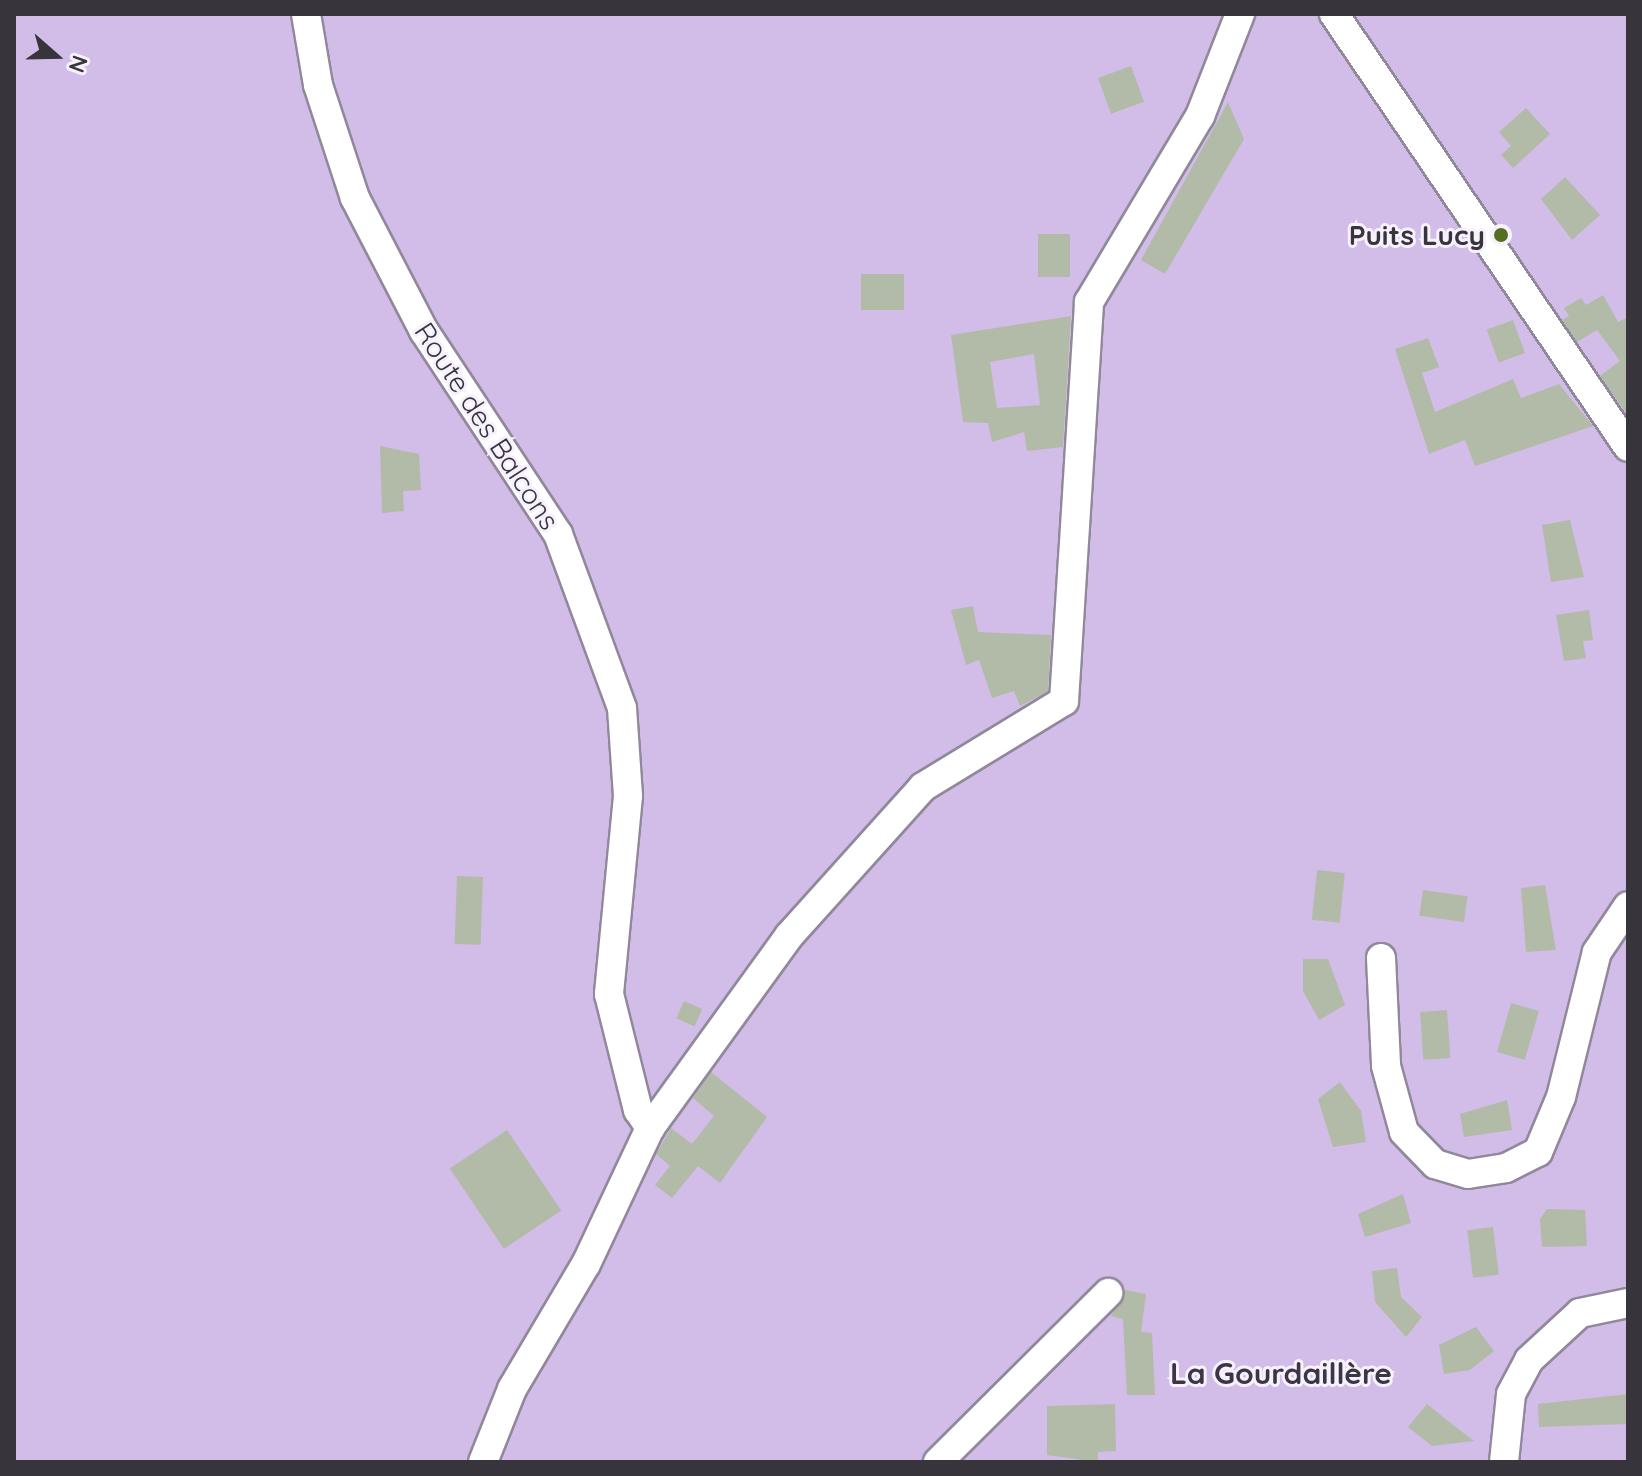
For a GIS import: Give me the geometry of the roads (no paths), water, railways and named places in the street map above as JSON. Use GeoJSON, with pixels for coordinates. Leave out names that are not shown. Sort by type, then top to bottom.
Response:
{"type":"FeatureCollection","features":[{"type":"Feature","properties":{"kind":"street","name":"Route des Balcons"},"geometry":{"type":"LineString","coordinates":[[306,14],[318,85],[355,198],[424,331],[558,534],[622,708],[628,796],[609,994],[638,1110],[650,1128]]}},
{"type":"Feature","properties":{"kind":"street"},"geometry":{"type":"LineString","coordinates":[[483,1462],[512,1389],[586,1264],[650,1128],[789,936],[923,787],[1064,701],[1089,302],[1200,116],[1240,14]]}},
{"type":"Feature","properties":{"kind":"street"},"geometry":{"type":"LineString","coordinates":[[1334,14],[1628,447]]}},
{"type":"Feature","properties":{"kind":"street"},"geometry":{"type":"LineString","coordinates":[[1381,958],[1386,1066],[1404,1132],[1435,1164],[1468,1174],[1506,1168],[1538,1152],[1561,1097],[1597,952],[1628,906]]}},
{"type":"Feature","properties":{"kind":"street"},"geometry":{"type":"LineString","coordinates":[[938,1462],[1108,1293]]}},
{"type":"Feature","properties":{"kind":"street"},"geometry":{"type":"LineString","coordinates":[[1504,1462],[1511,1394],[1529,1360],[1580,1313],[1628,1303]]}},
{"type":"Feature","properties":{"kind":"place","name":"Puits Lucy"},"geometry":{"type":"Point","coordinates":[1501,235]}},
{"type":"Feature","properties":{"kind":"district","name":"La Gourdaillère"},"geometry":{"type":"Point","coordinates":[1281,1373]}}]}
